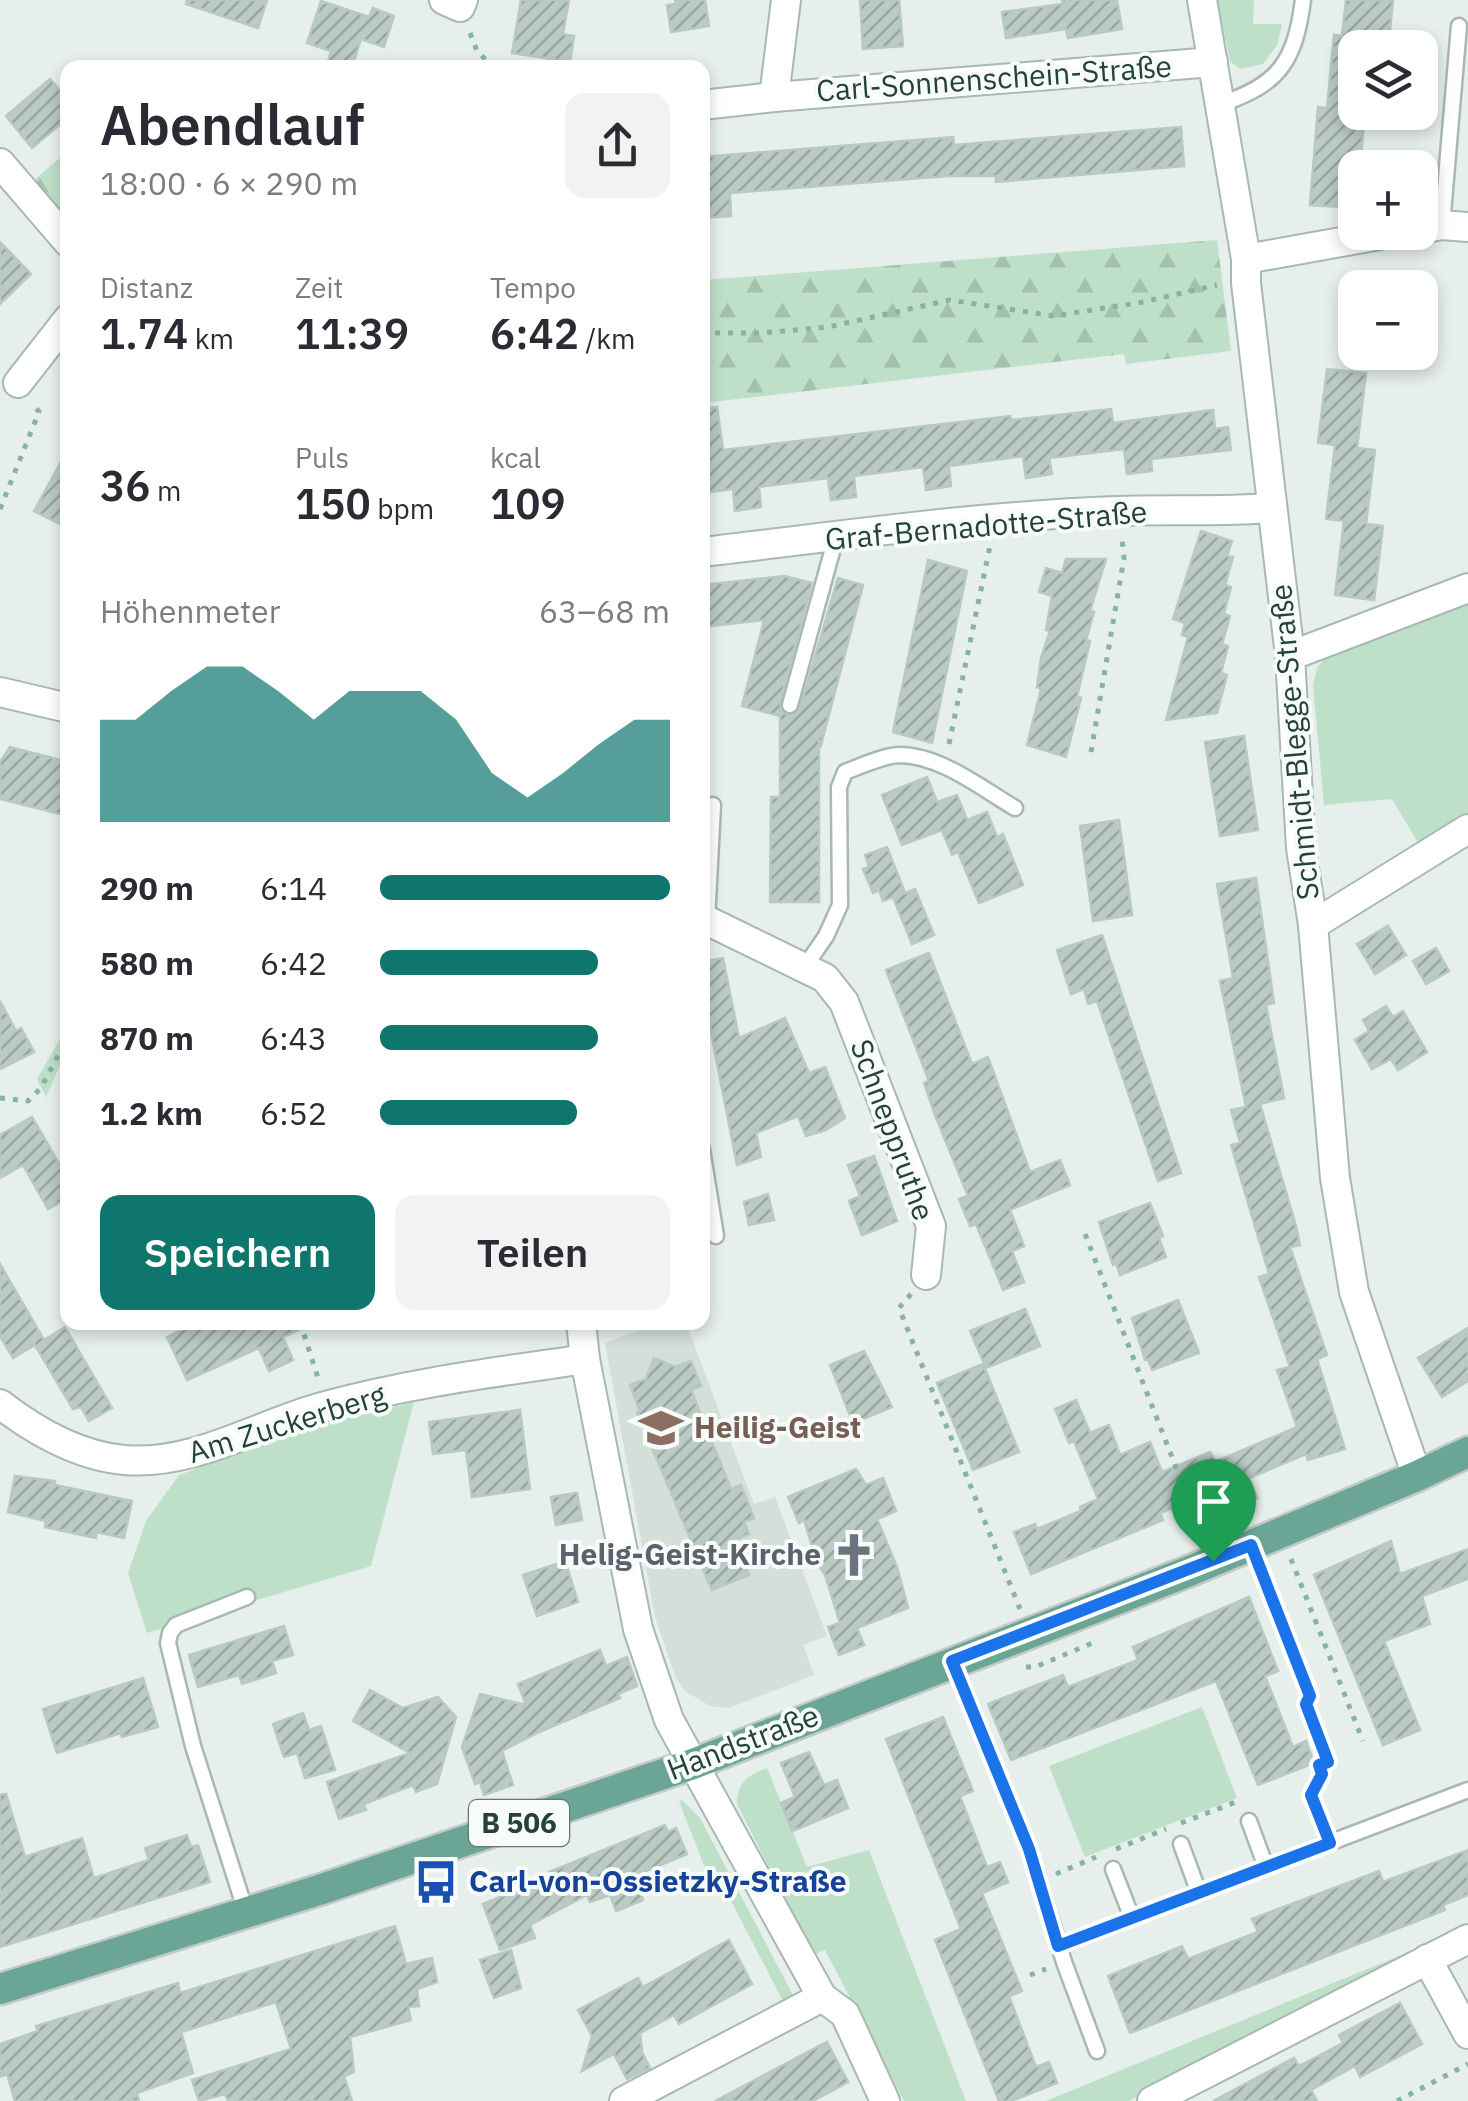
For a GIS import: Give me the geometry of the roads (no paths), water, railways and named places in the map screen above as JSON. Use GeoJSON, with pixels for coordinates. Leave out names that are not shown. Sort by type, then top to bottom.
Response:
{"type":"FeatureCollection","features":[{"type":"Feature","properties":{"kind":"main road","name":"Handstraße"},"geometry":{"type":"LineString","coordinates":[[0,1989],[693,1764],[1213,1561],[1468,1452]]}},
{"type":"Feature","properties":{"kind":"street","name":"Carl-Sonnenschein-Straße"},"geometry":{"type":"LineString","coordinates":[[774,96],[786,0]]}},
{"type":"Feature","properties":{"kind":"street","name":"Schmidt-Blegge-Straße"},"geometry":{"type":"LineString","coordinates":[[1202,0],[1246,259],[1270,508],[1290,656],[1301,848],[1312,925],[1335,1178],[1354,1292],[1417,1476]]}},
{"type":"Feature","properties":{"kind":"street","name":"Carl-Sonnenschein-Straße"},"geometry":{"type":"LineString","coordinates":[[710,103],[1214,62]]}},
{"type":"Feature","properties":{"kind":"street"},"geometry":{"type":"LineString","coordinates":[[0,163],[60,233]]}},
{"type":"Feature","properties":{"kind":"street"},"geometry":{"type":"LineString","coordinates":[[1246,259],[1338,243]]}},
{"type":"Feature","properties":{"kind":"street"},"geometry":{"type":"LineString","coordinates":[[18,382],[60,329]]}},
{"type":"Feature","properties":{"kind":"street","name":"Graf-Bernadotte-Straße"},"geometry":{"type":"LineString","coordinates":[[710,551],[996,519],[1119,510],[1208,512],[1270,508]]}},
{"type":"Feature","properties":{"kind":"street"},"geometry":{"type":"LineString","coordinates":[[1290,656],[1468,588]]}},
{"type":"Feature","properties":{"kind":"street"},"geometry":{"type":"LineString","coordinates":[[0,692],[60,706]]}},
{"type":"Feature","properties":{"kind":"street"},"geometry":{"type":"LineString","coordinates":[[1312,925],[1468,830]]}},
{"type":"Feature","properties":{"kind":"street","name":"Schneppruthe"},"geometry":{"type":"LineString","coordinates":[[710,922],[825,978],[844,1002],[931,1226],[926,1275]]}},
{"type":"Feature","properties":{"kind":"street"},"geometry":{"type":"LineString","coordinates":[[583,1330],[638,1629],[669,1720],[822,1997],[844,2014],[885,2101]]}},
{"type":"Feature","properties":{"kind":"street","name":"Am Zuckerberg"},"geometry":{"type":"LineString","coordinates":[[0,1404],[72,1447],[124,1460],[178,1457],[322,1407],[450,1379],[585,1359]]}},
{"type":"Feature","properties":{"kind":"street"},"geometry":{"type":"LineString","coordinates":[[1152,2101],[1187,2092],[1468,1940]]}},
{"type":"Feature","properties":{"kind":"street"},"geometry":{"type":"LineString","coordinates":[[1428,1959],[1468,2034]]}},
{"type":"Feature","properties":{"kind":"street"},"geometry":{"type":"LineString","coordinates":[[624,2101],[822,1997]]}},
{"type":"Feature","properties":{"kind":"lane"},"geometry":{"type":"LineString","coordinates":[[1221,104],[1252,93],[1271,79],[1290,55],[1303,0]]}},
{"type":"Feature","properties":{"kind":"lane"},"geometry":{"type":"LineString","coordinates":[[1444,227],[1459,26]]}},
{"type":"Feature","properties":{"kind":"lane"},"geometry":{"type":"LineString","coordinates":[[790,705],[836,537]]}},
{"type":"Feature","properties":{"kind":"lane"},"geometry":{"type":"LineString","coordinates":[[804,968],[826,936],[840,905],[839,787],[845,772],[896,755],[918,759],[950,770],[1015,808]]}},
{"type":"Feature","properties":{"kind":"lane"},"geometry":{"type":"LineString","coordinates":[[710,848],[713,805]]}},
{"type":"Feature","properties":{"kind":"lane"},"geometry":{"type":"LineString","coordinates":[[710,1199],[716,1236]]}},
{"type":"Feature","properties":{"kind":"lane"},"geometry":{"type":"LineString","coordinates":[[246,1912],[193,1746],[168,1643],[176,1625],[247,1598]]}},
{"type":"Feature","properties":{"kind":"lane"},"geometry":{"type":"LineString","coordinates":[[952,1661],[1029,1849],[1058,1946],[1097,2051]]}},
{"type":"Feature","properties":{"kind":"lane"},"geometry":{"type":"LineString","coordinates":[[1058,1946],[1468,1790]]}},
{"type":"Feature","properties":{"kind":"lane"},"geometry":{"type":"LineString","coordinates":[[1311,1795],[1330,1843]]}},
{"type":"Feature","properties":{"kind":"lane"},"geometry":{"type":"LineString","coordinates":[[1248,1821],[1266,1867]]}},
{"type":"Feature","properties":{"kind":"lane"},"geometry":{"type":"LineString","coordinates":[[1181,1844],[1200,1893]]}},
{"type":"Feature","properties":{"kind":"lane"},"geometry":{"type":"LineString","coordinates":[[1114,1870],[1132,1918]]}},
{"type":"Feature","properties":{"kind":"place","name":"Heilig-Geist"},"geometry":{"type":"Point","coordinates":[661,1428]}},
{"type":"Feature","properties":{"kind":"place","name":"Helig-Geist-Kirche"},"geometry":{"type":"Point","coordinates":[854,1555]}},
{"type":"Feature","properties":{"kind":"place","name":"Carl-von-Ossietzky-Straße"},"geometry":{"type":"Point","coordinates":[436,1882]}}]}
